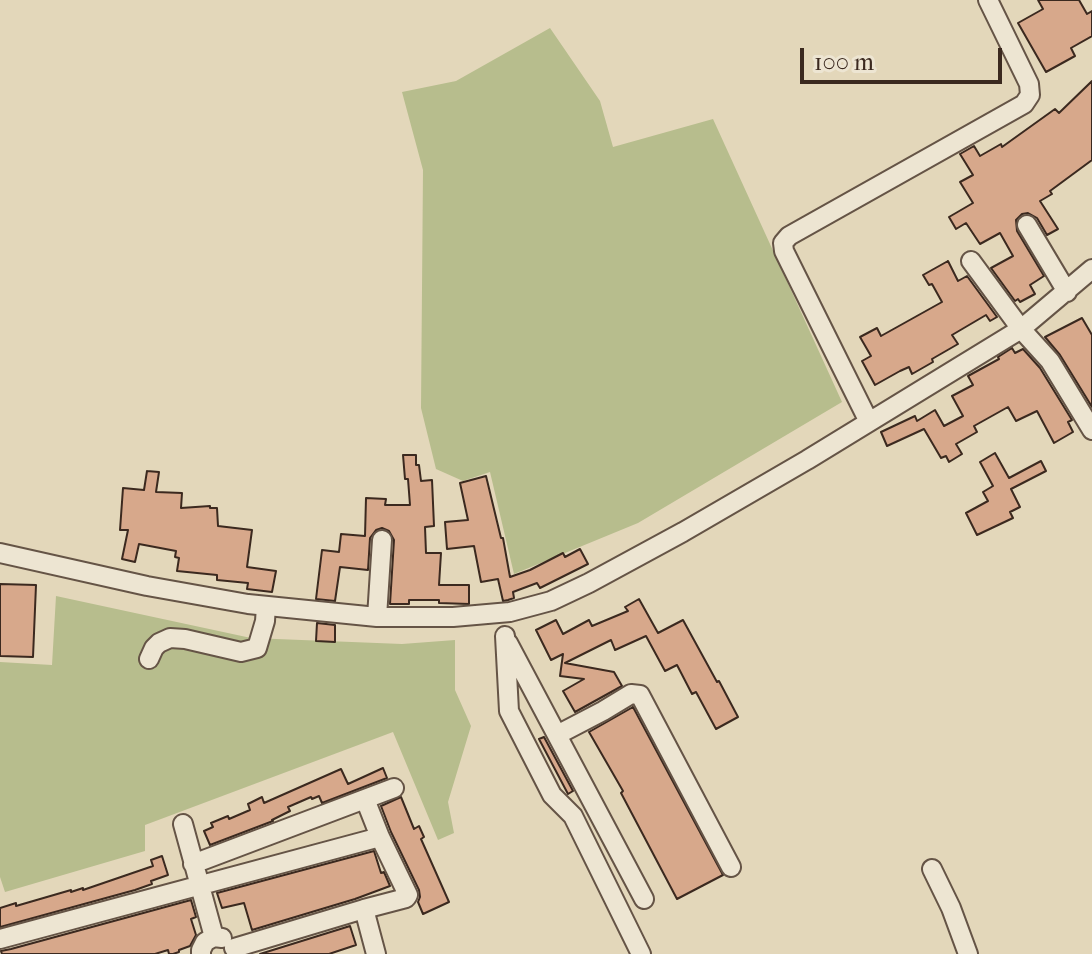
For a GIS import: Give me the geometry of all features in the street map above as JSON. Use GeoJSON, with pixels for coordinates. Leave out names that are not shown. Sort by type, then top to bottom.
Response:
{"type":"FeatureCollection","features":[{"type":"Feature","properties":{"kind":"street"},"geometry":{"type":"LineString","coordinates":[[869,422],[784,251],[783,243],[789,236],[1024,104],[1030,95],[1029,84],[988,0]]}},
{"type":"Feature","properties":{"kind":"street"},"geometry":{"type":"LineString","coordinates":[[1027,225],[1067,292]]}},
{"type":"Feature","properties":{"kind":"street"},"geometry":{"type":"LineString","coordinates":[[971,261],[1021,329],[1050,361],[1092,430]]}},
{"type":"Feature","properties":{"kind":"street"},"geometry":{"type":"LineString","coordinates":[[0,553],[147,586],[266,606],[377,617],[496,615],[551,601],[683,532],[1021,329],[1092,269]]}},
{"type":"Feature","properties":{"kind":"street"},"geometry":{"type":"LineString","coordinates":[[377,617],[382,540]]}},
{"type":"Feature","properties":{"kind":"street"},"geometry":{"type":"LineString","coordinates":[[149,659],[159,643],[170,638],[241,652],[257,648],[266,606]]}},
{"type":"Feature","properties":{"kind":"street"},"geometry":{"type":"LineString","coordinates":[[496,615],[644,899]]}},
{"type":"Feature","properties":{"kind":"street"},"geometry":{"type":"LineString","coordinates":[[505,636],[509,711],[552,795],[573,816],[641,954]]}},
{"type":"Feature","properties":{"kind":"street"},"geometry":{"type":"LineString","coordinates":[[557,735],[631,694],[640,695],[731,867]]}},
{"type":"Feature","properties":{"kind":"street"},"geometry":{"type":"LineString","coordinates":[[193,864],[394,788]]}},
{"type":"Feature","properties":{"kind":"street"},"geometry":{"type":"LineString","coordinates":[[201,954],[205,942],[214,937],[226,938],[235,951],[364,909],[402,900],[408,895],[365,799]]}},
{"type":"Feature","properties":{"kind":"street"},"geometry":{"type":"LineString","coordinates":[[183,824],[214,937]]}},
{"type":"Feature","properties":{"kind":"street"},"geometry":{"type":"LineString","coordinates":[[0,939],[380,837]]}},
{"type":"Feature","properties":{"kind":"street"},"geometry":{"type":"LineString","coordinates":[[932,869],[968,954]]}},
{"type":"Feature","properties":{"kind":"street"},"geometry":{"type":"LineString","coordinates":[[364,909],[376,954]]}},
{"type":"Feature","properties":{"kind":"green space"},"geometry":{"type":"Polygon","coordinates":[[[550,28],[600,101],[613,147],[713,119],[842,402],[638,523],[514,574],[490,472],[463,481],[436,469],[421,408],[423,170],[402,92],[456,81],[550,28]]]}},
{"type":"Feature","properties":{"kind":"green space"},"geometry":{"type":"Polygon","coordinates":[[[56,596],[251,638],[402,644],[455,640],[455,690],[471,726],[448,802],[454,833],[438,840],[393,732],[145,825],[145,851],[5,892],[0,877],[0,662],[52,665],[56,596]]]}},
{"type":"Feature","properties":{"kind":"building"},"geometry":{"type":"Polygon","coordinates":[[[1038,0],[1079,0],[1087,14],[1092,11],[1092,36],[1071,48],[1075,56],[1046,72],[1018,23],[1043,9],[1038,0]]]}},
{"type":"Feature","properties":{"kind":"building"},"geometry":{"type":"Polygon","coordinates":[[[1092,81],[1092,160],[1040,201],[1058,229],[1047,235],[1037,218],[1028,213],[1016,220],[1017,231],[1044,276],[1030,285],[1035,294],[1020,302],[1018,299],[1015,301],[991,268],[1013,256],[1000,233],[980,244],[966,223],[956,229],[949,217],[973,203],[960,182],[973,175],[960,154],[974,146],[980,156],[1001,144],[1002,147],[1055,109],[1059,113],[1092,81]]]}},
{"type":"Feature","properties":{"kind":"building"},"geometry":{"type":"Polygon","coordinates":[[[948,261],[958,281],[967,276],[997,317],[990,321],[986,315],[952,335],[958,344],[912,374],[909,367],[875,385],[862,361],[871,356],[860,337],[877,328],[881,336],[942,302],[923,275],[948,261]]]}},
{"type":"Feature","properties":{"kind":"building"},"geometry":{"type":"Polygon","coordinates":[[[1082,318],[1092,335],[1092,407],[1060,355],[1045,337],[1082,318]]]}},
{"type":"Feature","properties":{"kind":"building"},"geometry":{"type":"Polygon","coordinates":[[[1012,348],[1015,353],[1023,349],[1040,368],[1072,420],[1068,422],[1073,432],[1054,443],[1037,411],[1016,421],[1008,407],[974,426],[977,432],[956,444],[962,454],[949,462],[946,456],[941,458],[924,429],[887,446],[881,432],[915,416],[917,421],[935,410],[944,426],[963,416],[952,396],[973,385],[968,376],[1012,348]]]}},
{"type":"Feature","properties":{"kind":"building"},"geometry":{"type":"Polygon","coordinates":[[[995,453],[1009,478],[1041,461],[1046,471],[1011,489],[1020,507],[1010,512],[1013,518],[977,535],[966,513],[988,501],[983,492],[993,486],[980,462],[995,453]]]}},
{"type":"Feature","properties":{"kind":"building"},"geometry":{"type":"Polygon","coordinates":[[[403,455],[416,455],[421,481],[432,480],[434,526],[425,527],[426,553],[441,553],[439,585],[469,585],[469,604],[409,600],[409,604],[390,604],[394,540],[389,531],[382,528],[370,538],[368,570],[340,567],[335,601],[316,599],[322,550],[339,552],[341,534],[365,536],[366,498],[386,499],[385,505],[410,505],[403,455]]]}},
{"type":"Feature","properties":{"kind":"building"},"geometry":{"type":"Polygon","coordinates":[[[147,471],[159,472],[156,492],[182,493],[181,508],[217,508],[218,526],[252,530],[247,567],[276,571],[272,592],[247,589],[248,583],[217,580],[217,575],[177,571],[179,558],[175,557],[176,551],[139,544],[135,562],[122,559],[128,530],[120,530],[123,488],[144,490],[147,471]]]}},
{"type":"Feature","properties":{"kind":"building"},"geometry":{"type":"Polygon","coordinates":[[[486,476],[510,577],[563,553],[565,557],[580,549],[588,564],[540,588],[537,583],[513,592],[514,598],[503,601],[498,579],[481,582],[474,546],[447,549],[445,522],[468,520],[460,483],[486,476]]]}},
{"type":"Feature","properties":{"kind":"building"},"geometry":{"type":"Polygon","coordinates":[[[0,584],[36,585],[33,657],[0,656],[0,584]]]}},
{"type":"Feature","properties":{"kind":"building"},"geometry":{"type":"Polygon","coordinates":[[[639,599],[658,633],[683,620],[738,717],[716,729],[677,665],[665,671],[646,636],[615,650],[611,640],[565,663],[614,672],[622,686],[575,712],[563,691],[584,679],[560,676],[563,654],[551,660],[536,630],[556,620],[563,634],[589,620],[592,626],[628,611],[625,607],[639,599]]]}},
{"type":"Feature","properties":{"kind":"building"},"geometry":{"type":"Polygon","coordinates":[[[317,623],[335,625],[335,642],[316,641],[317,623]]]}},
{"type":"Feature","properties":{"kind":"building"},"geometry":{"type":"Polygon","coordinates":[[[633,707],[723,875],[677,899],[621,793],[623,791],[589,732],[633,707]]]}},
{"type":"Feature","properties":{"kind":"building"},"geometry":{"type":"Polygon","coordinates":[[[544,737],[573,791],[568,794],[539,739],[544,737]]]}},
{"type":"Feature","properties":{"kind":"building"},"geometry":{"type":"Polygon","coordinates":[[[383,768],[387,778],[322,803],[319,796],[311,797],[288,807],[290,811],[273,821],[210,845],[204,831],[213,827],[211,823],[250,810],[248,804],[262,797],[264,803],[341,769],[348,784],[383,768]]]}},
{"type":"Feature","properties":{"kind":"building"},"geometry":{"type":"Polygon","coordinates":[[[401,797],[414,829],[419,826],[424,837],[421,839],[449,902],[423,914],[418,902],[419,890],[381,806],[401,797]]]}},
{"type":"Feature","properties":{"kind":"building"},"geometry":{"type":"Polygon","coordinates":[[[374,851],[381,873],[384,872],[390,886],[252,930],[244,903],[222,908],[217,893],[374,851]]]}},
{"type":"Feature","properties":{"kind":"building"},"geometry":{"type":"Polygon","coordinates":[[[162,856],[168,875],[151,881],[152,884],[0,927],[0,908],[71,890],[83,890],[153,866],[151,860],[162,856]]]}},
{"type":"Feature","properties":{"kind":"building"},"geometry":{"type":"Polygon","coordinates":[[[191,900],[196,917],[191,919],[196,935],[190,946],[173,954],[169,954],[168,950],[155,954],[2,954],[1,951],[11,949],[191,900]]]}},
{"type":"Feature","properties":{"kind":"building"},"geometry":{"type":"Polygon","coordinates":[[[350,926],[356,945],[329,954],[260,954],[350,926]]]}}]}
